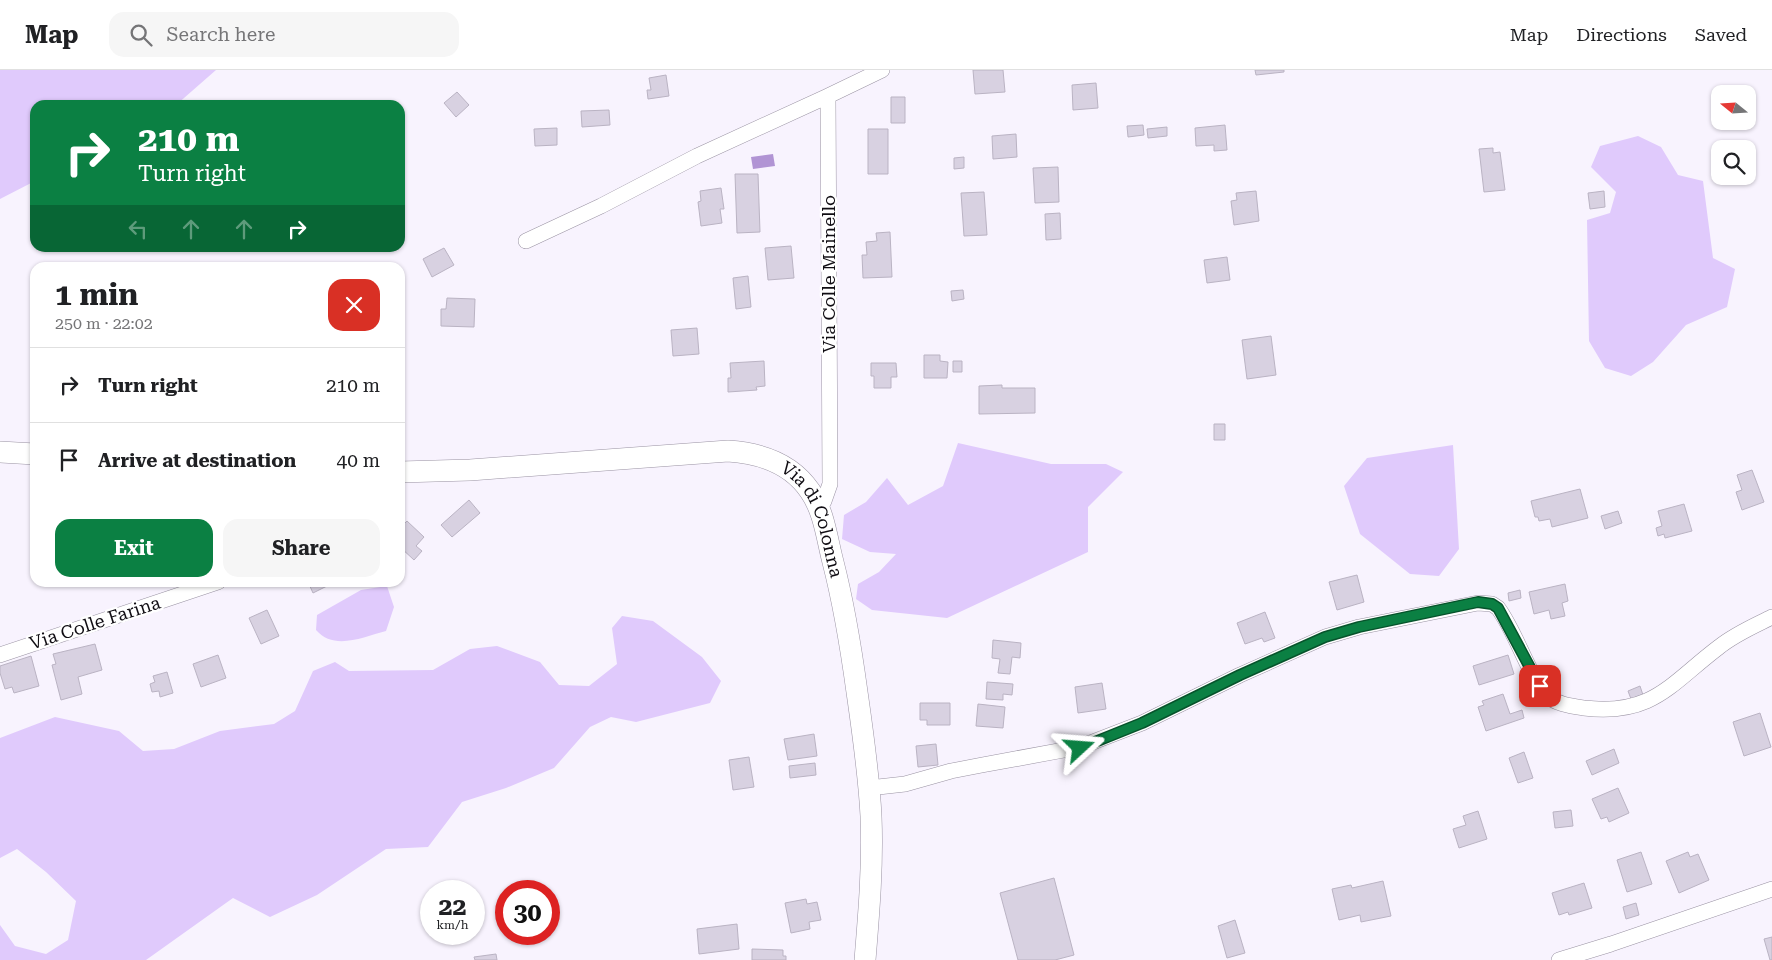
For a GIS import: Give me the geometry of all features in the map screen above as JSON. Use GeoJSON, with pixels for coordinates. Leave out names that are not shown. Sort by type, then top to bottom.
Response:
{"type":"FeatureCollection","features":[{"type":"Feature","properties":{"kind":"street"},"geometry":{"type":"LineString","coordinates":[[526,241],[704,153],[882,70]]}},
{"type":"Feature","properties":{"kind":"street","name":"Via Colle Mainello"},"geometry":{"type":"LineString","coordinates":[[819,509],[830,484],[828,96]]}},
{"type":"Feature","properties":{"kind":"street"},"geometry":{"type":"LineString","coordinates":[[0,452],[30,454]]}},
{"type":"Feature","properties":{"kind":"street","name":"Via di Colonna"},"geometry":{"type":"LineString","coordinates":[[405,472],[470,470],[704,452],[744,452],[769,459],[788,470],[809,490],[819,509],[847,624],[866,758],[871,831],[871,871],[865,960]]}},
{"type":"Feature","properties":{"kind":"street","name":"Via Colle Farina"},"geometry":{"type":"LineString","coordinates":[[0,655],[203,587]]}},
{"type":"Feature","properties":{"kind":"street"},"geometry":{"type":"LineString","coordinates":[[869,788],[906,784],[952,771],[1080,748],[1142,723],[1240,675],[1325,637],[1359,627],[1478,602],[1492,604],[1498,608],[1546,695],[1563,704],[1599,709],[1632,707],[1655,698],[1678,682],[1726,642],[1772,617]]}},
{"type":"Feature","properties":{"kind":"street"},"geometry":{"type":"LineString","coordinates":[[1558,960],[1612,944],[1772,889]]}},
{"type":"Feature","properties":{"kind":"shaded area"},"geometry":{"type":"Polygon","coordinates":[[[0,70],[216,70],[182,100],[30,100],[30,184],[0,199],[0,70]]]}},
{"type":"Feature","properties":{"kind":"shaded area"},"geometry":{"type":"Polygon","coordinates":[[[1638,136],[1661,147],[1678,175],[1703,181],[1713,258],[1735,269],[1727,307],[1686,325],[1653,362],[1631,376],[1605,368],[1589,341],[1587,220],[1610,213],[1616,192],[1591,167],[1600,146],[1638,136]]]}},
{"type":"Feature","properties":{"kind":"shaded area"},"geometry":{"type":"Polygon","coordinates":[[[773,154],[775,166],[753,169],[751,157],[773,154]]]}},
{"type":"Feature","properties":{"kind":"shaded area"},"geometry":{"type":"Polygon","coordinates":[[[958,443],[1051,464],[1106,464],[1123,472],[1088,507],[1088,552],[947,618],[872,610],[856,599],[858,584],[879,572],[896,554],[870,552],[842,539],[844,515],[866,502],[887,478],[908,505],[943,486],[958,443]]]}},
{"type":"Feature","properties":{"kind":"shaded area"},"geometry":{"type":"Polygon","coordinates":[[[1453,445],[1459,549],[1439,576],[1410,574],[1360,534],[1344,486],[1367,458],[1453,445]]]}},
{"type":"Feature","properties":{"kind":"shaded area"},"geometry":{"type":"Polygon","coordinates":[[[387,587],[394,607],[386,631],[349,641],[340,641],[331,640],[316,630],[317,615],[361,590],[387,587]]]}},
{"type":"Feature","properties":{"kind":"shaded area"},"geometry":{"type":"Polygon","coordinates":[[[622,616],[653,621],[702,657],[721,681],[710,703],[636,722],[611,717],[590,727],[554,768],[506,788],[462,802],[428,847],[386,849],[317,895],[270,917],[233,898],[146,960],[0,960],[0,925],[15,946],[46,954],[68,940],[76,901],[46,872],[17,849],[0,858],[0,738],[55,717],[119,731],[143,751],[174,749],[220,731],[274,724],[295,711],[313,671],[335,662],[349,671],[433,670],[470,649],[497,646],[540,662],[559,685],[589,686],[617,664],[612,628],[622,616]]]}},
{"type":"Feature","properties":{"kind":"building"},"geometry":{"type":"Polygon","coordinates":[[[973,70],[1003,70],[1005,92],[975,94],[973,70]]]}},
{"type":"Feature","properties":{"kind":"building"},"geometry":{"type":"Polygon","coordinates":[[[1255,70],[1284,70],[1284,72],[1256,75],[1255,70]]]}},
{"type":"Feature","properties":{"kind":"building"},"geometry":{"type":"Polygon","coordinates":[[[666,75],[669,96],[648,99],[647,90],[651,90],[649,78],[666,75]]]}},
{"type":"Feature","properties":{"kind":"building"},"geometry":{"type":"Polygon","coordinates":[[[1096,83],[1098,108],[1073,110],[1072,85],[1096,83]]]}},
{"type":"Feature","properties":{"kind":"building"},"geometry":{"type":"Polygon","coordinates":[[[457,92],[469,105],[456,117],[444,103],[457,92]]]}},
{"type":"Feature","properties":{"kind":"building"},"geometry":{"type":"Polygon","coordinates":[[[891,97],[905,97],[905,123],[891,123],[891,97]]]}},
{"type":"Feature","properties":{"kind":"building"},"geometry":{"type":"Polygon","coordinates":[[[609,110],[610,125],[582,127],[581,111],[609,110]]]}},
{"type":"Feature","properties":{"kind":"building"},"geometry":{"type":"Polygon","coordinates":[[[1143,125],[1144,135],[1128,137],[1127,126],[1143,125]]]}},
{"type":"Feature","properties":{"kind":"building"},"geometry":{"type":"Polygon","coordinates":[[[1225,125],[1227,150],[1214,151],[1214,145],[1196,146],[1195,128],[1225,125]]]}},
{"type":"Feature","properties":{"kind":"building"},"geometry":{"type":"Polygon","coordinates":[[[1167,127],[1167,136],[1148,138],[1147,129],[1167,127]]]}},
{"type":"Feature","properties":{"kind":"building"},"geometry":{"type":"Polygon","coordinates":[[[557,128],[557,145],[535,146],[534,129],[557,128]]]}},
{"type":"Feature","properties":{"kind":"building"},"geometry":{"type":"Polygon","coordinates":[[[868,129],[888,129],[888,174],[868,174],[868,129]]]}},
{"type":"Feature","properties":{"kind":"building"},"geometry":{"type":"Polygon","coordinates":[[[1016,134],[1017,157],[993,159],[992,136],[1016,134]]]}},
{"type":"Feature","properties":{"kind":"building"},"geometry":{"type":"Polygon","coordinates":[[[1493,148],[1493,153],[1500,152],[1505,190],[1484,192],[1479,149],[1493,148]]]}},
{"type":"Feature","properties":{"kind":"building"},"geometry":{"type":"Polygon","coordinates":[[[964,157],[964,168],[954,169],[954,158],[964,157]]]}},
{"type":"Feature","properties":{"kind":"building"},"geometry":{"type":"Polygon","coordinates":[[[1058,167],[1059,202],[1035,203],[1033,168],[1058,167]]]}},
{"type":"Feature","properties":{"kind":"building"},"geometry":{"type":"Polygon","coordinates":[[[735,174],[758,174],[760,232],[737,233],[735,174]]]}},
{"type":"Feature","properties":{"kind":"building"},"geometry":{"type":"Polygon","coordinates":[[[721,188],[724,209],[720,209],[722,223],[701,226],[698,202],[701,201],[700,191],[721,188]]]}},
{"type":"Feature","properties":{"kind":"building"},"geometry":{"type":"Polygon","coordinates":[[[1256,191],[1259,221],[1234,225],[1231,201],[1237,200],[1236,193],[1256,191]]]}},
{"type":"Feature","properties":{"kind":"building"},"geometry":{"type":"Polygon","coordinates":[[[1604,191],[1605,207],[1590,209],[1588,193],[1604,191]]]}},
{"type":"Feature","properties":{"kind":"building"},"geometry":{"type":"Polygon","coordinates":[[[984,192],[987,235],[964,236],[961,193],[984,192]]]}},
{"type":"Feature","properties":{"kind":"building"},"geometry":{"type":"Polygon","coordinates":[[[1060,213],[1061,239],[1046,240],[1045,214],[1060,213]]]}},
{"type":"Feature","properties":{"kind":"building"},"geometry":{"type":"Polygon","coordinates":[[[890,232],[892,277],[863,278],[862,255],[867,255],[866,242],[877,241],[876,233],[890,232]]]}},
{"type":"Feature","properties":{"kind":"building"},"geometry":{"type":"Polygon","coordinates":[[[791,246],[794,278],[768,280],[765,248],[791,246]]]}},
{"type":"Feature","properties":{"kind":"building"},"geometry":{"type":"Polygon","coordinates":[[[444,248],[454,265],[432,277],[423,259],[444,248]]]}},
{"type":"Feature","properties":{"kind":"building"},"geometry":{"type":"Polygon","coordinates":[[[1227,257],[1230,280],[1207,283],[1204,260],[1227,257]]]}},
{"type":"Feature","properties":{"kind":"building"},"geometry":{"type":"Polygon","coordinates":[[[748,276],[751,307],[736,309],[733,278],[748,276]]]}},
{"type":"Feature","properties":{"kind":"building"},"geometry":{"type":"Polygon","coordinates":[[[963,290],[964,299],[952,301],[951,291],[963,290]]]}},
{"type":"Feature","properties":{"kind":"building"},"geometry":{"type":"Polygon","coordinates":[[[447,298],[475,299],[474,327],[441,326],[441,309],[446,309],[447,298]]]}},
{"type":"Feature","properties":{"kind":"building"},"geometry":{"type":"Polygon","coordinates":[[[697,328],[699,354],[673,356],[671,330],[697,328]]]}},
{"type":"Feature","properties":{"kind":"building"},"geometry":{"type":"Polygon","coordinates":[[[1271,336],[1276,375],[1247,379],[1242,340],[1271,336]]]}},
{"type":"Feature","properties":{"kind":"building"},"geometry":{"type":"Polygon","coordinates":[[[924,355],[940,355],[940,361],[948,362],[947,378],[924,378],[924,355]]]}},
{"type":"Feature","properties":{"kind":"building"},"geometry":{"type":"Polygon","coordinates":[[[764,361],[765,386],[756,387],[757,390],[728,392],[728,378],[731,378],[730,363],[764,361]]]}},
{"type":"Feature","properties":{"kind":"building"},"geometry":{"type":"Polygon","coordinates":[[[953,361],[962,361],[962,372],[953,372],[953,361]]]}},
{"type":"Feature","properties":{"kind":"building"},"geometry":{"type":"Polygon","coordinates":[[[871,363],[896,363],[897,377],[891,377],[891,388],[874,388],[874,376],[871,376],[871,363]]]}},
{"type":"Feature","properties":{"kind":"building"},"geometry":{"type":"Polygon","coordinates":[[[1002,385],[1002,388],[1035,388],[1035,413],[979,414],[979,386],[1002,385]]]}},
{"type":"Feature","properties":{"kind":"building"},"geometry":{"type":"Polygon","coordinates":[[[1214,424],[1225,424],[1225,440],[1214,440],[1214,424]]]}},
{"type":"Feature","properties":{"kind":"building"},"geometry":{"type":"Polygon","coordinates":[[[1752,470],[1764,502],[1742,510],[1736,492],[1742,490],[1737,475],[1752,470]]]}},
{"type":"Feature","properties":{"kind":"building"},"geometry":{"type":"Polygon","coordinates":[[[1580,489],[1588,518],[1552,527],[1550,519],[1539,521],[1538,517],[1535,517],[1531,501],[1580,489]]]}},
{"type":"Feature","properties":{"kind":"building"},"geometry":{"type":"Polygon","coordinates":[[[469,500],[480,513],[452,537],[441,525],[469,500]]]}},
{"type":"Feature","properties":{"kind":"building"},"geometry":{"type":"Polygon","coordinates":[[[1684,504],[1692,531],[1665,538],[1664,534],[1658,536],[1656,528],[1662,526],[1658,511],[1684,504]]]}},
{"type":"Feature","properties":{"kind":"building"},"geometry":{"type":"Polygon","coordinates":[[[1618,511],[1622,523],[1605,529],[1601,516],[1618,511]]]}},
{"type":"Feature","properties":{"kind":"building"},"geometry":{"type":"Polygon","coordinates":[[[407,521],[424,537],[416,546],[422,551],[414,560],[405,552],[405,523],[407,521]]]}},
{"type":"Feature","properties":{"kind":"building"},"geometry":{"type":"Polygon","coordinates":[[[1357,575],[1364,602],[1337,610],[1329,582],[1357,575]]]}},
{"type":"Feature","properties":{"kind":"building"},"geometry":{"type":"Polygon","coordinates":[[[1565,584],[1568,601],[1562,603],[1565,616],[1551,619],[1549,610],[1534,614],[1529,592],[1565,584]]]}},
{"type":"Feature","properties":{"kind":"building"},"geometry":{"type":"Polygon","coordinates":[[[310,587],[325,587],[313,593],[310,587]]]}},
{"type":"Feature","properties":{"kind":"building"},"geometry":{"type":"Polygon","coordinates":[[[1520,590],[1521,598],[1509,601],[1508,593],[1520,590]]]}},
{"type":"Feature","properties":{"kind":"building"},"geometry":{"type":"Polygon","coordinates":[[[267,610],[279,636],[261,644],[249,618],[267,610]]]}},
{"type":"Feature","properties":{"kind":"building"},"geometry":{"type":"Polygon","coordinates":[[[1265,612],[1275,638],[1264,642],[1262,638],[1245,644],[1237,623],[1265,612]]]}},
{"type":"Feature","properties":{"kind":"building"},"geometry":{"type":"Polygon","coordinates":[[[993,640],[1021,643],[1020,658],[1012,657],[1010,674],[998,673],[1000,659],[992,658],[993,640]]]}},
{"type":"Feature","properties":{"kind":"building"},"geometry":{"type":"Polygon","coordinates":[[[95,644],[102,670],[78,677],[82,694],[61,700],[52,665],[56,664],[53,654],[95,644]]]}},
{"type":"Feature","properties":{"kind":"building"},"geometry":{"type":"Polygon","coordinates":[[[218,655],[226,678],[201,687],[193,664],[218,655]]]}},
{"type":"Feature","properties":{"kind":"building"},"geometry":{"type":"Polygon","coordinates":[[[1508,655],[1514,674],[1479,685],[1473,666],[1508,655]]]}},
{"type":"Feature","properties":{"kind":"building"},"geometry":{"type":"Polygon","coordinates":[[[31,656],[39,686],[14,693],[12,687],[5,689],[0,666],[31,656]]]}},
{"type":"Feature","properties":{"kind":"building"},"geometry":{"type":"Polygon","coordinates":[[[167,672],[173,693],[160,697],[159,691],[152,692],[150,684],[155,682],[153,676],[167,672]]]}},
{"type":"Feature","properties":{"kind":"building"},"geometry":{"type":"Polygon","coordinates":[[[987,682],[1013,684],[1012,695],[1003,694],[1003,700],[986,699],[987,682]]]}},
{"type":"Feature","properties":{"kind":"building"},"geometry":{"type":"Polygon","coordinates":[[[1102,683],[1106,709],[1078,713],[1075,687],[1102,683]]]}},
{"type":"Feature","properties":{"kind":"building"},"geometry":{"type":"Polygon","coordinates":[[[1640,686],[1643,695],[1631,699],[1628,691],[1640,686]]]}},
{"type":"Feature","properties":{"kind":"building"},"geometry":{"type":"Polygon","coordinates":[[[1503,694],[1510,714],[1522,710],[1524,718],[1486,731],[1478,707],[1484,705],[1482,701],[1503,694]]]}},
{"type":"Feature","properties":{"kind":"building"},"geometry":{"type":"Polygon","coordinates":[[[920,703],[950,703],[950,725],[927,725],[927,720],[920,720],[920,703]]]}},
{"type":"Feature","properties":{"kind":"building"},"geometry":{"type":"Polygon","coordinates":[[[978,704],[1005,707],[1003,728],[976,726],[978,704]]]}},
{"type":"Feature","properties":{"kind":"building"},"geometry":{"type":"Polygon","coordinates":[[[1760,713],[1771,747],[1744,756],[1733,722],[1760,713]]]}},
{"type":"Feature","properties":{"kind":"building"},"geometry":{"type":"Polygon","coordinates":[[[814,734],[817,756],[788,760],[784,739],[814,734]]]}},
{"type":"Feature","properties":{"kind":"building"},"geometry":{"type":"Polygon","coordinates":[[[936,744],[938,765],[918,767],[916,746],[936,744]]]}},
{"type":"Feature","properties":{"kind":"building"},"geometry":{"type":"Polygon","coordinates":[[[1614,749],[1619,763],[1592,775],[1586,761],[1614,749]]]}},
{"type":"Feature","properties":{"kind":"building"},"geometry":{"type":"Polygon","coordinates":[[[1524,752],[1533,778],[1518,783],[1509,758],[1524,752]]]}},
{"type":"Feature","properties":{"kind":"building"},"geometry":{"type":"Polygon","coordinates":[[[749,757],[754,787],[733,790],[729,760],[749,757]]]}},
{"type":"Feature","properties":{"kind":"building"},"geometry":{"type":"Polygon","coordinates":[[[815,763],[816,775],[790,778],[789,766],[815,763]]]}},
{"type":"Feature","properties":{"kind":"building"},"geometry":{"type":"Polygon","coordinates":[[[1618,788],[1629,813],[1609,822],[1607,817],[1601,819],[1592,799],[1618,788]]]}},
{"type":"Feature","properties":{"kind":"building"},"geometry":{"type":"Polygon","coordinates":[[[1571,810],[1573,826],[1555,828],[1553,812],[1571,810]]]}},
{"type":"Feature","properties":{"kind":"building"},"geometry":{"type":"Polygon","coordinates":[[[1478,811],[1487,839],[1459,848],[1453,829],[1466,825],[1463,816],[1478,811]]]}},
{"type":"Feature","properties":{"kind":"building"},"geometry":{"type":"Polygon","coordinates":[[[1641,852],[1652,884],[1627,892],[1617,860],[1641,852]]]}},
{"type":"Feature","properties":{"kind":"building"},"geometry":{"type":"Polygon","coordinates":[[[1688,852],[1690,857],[1698,854],[1709,880],[1679,893],[1666,861],[1688,852]]]}},
{"type":"Feature","properties":{"kind":"building"},"geometry":{"type":"Polygon","coordinates":[[[1054,878],[1074,955],[1055,960],[1018,960],[1000,893],[1054,878]]]}},
{"type":"Feature","properties":{"kind":"building"},"geometry":{"type":"Polygon","coordinates":[[[1383,881],[1391,916],[1361,922],[1360,915],[1339,920],[1332,889],[1351,885],[1352,888],[1383,881]]]}},
{"type":"Feature","properties":{"kind":"building"},"geometry":{"type":"Polygon","coordinates":[[[1584,883],[1592,908],[1569,915],[1568,912],[1559,915],[1552,893],[1584,883]]]}},
{"type":"Feature","properties":{"kind":"building"},"geometry":{"type":"Polygon","coordinates":[[[806,899],[807,904],[817,902],[821,920],[809,922],[810,929],[791,933],[785,903],[806,899]]]}},
{"type":"Feature","properties":{"kind":"building"},"geometry":{"type":"Polygon","coordinates":[[[1636,903],[1639,915],[1626,919],[1623,907],[1636,903]]]}},
{"type":"Feature","properties":{"kind":"building"},"geometry":{"type":"Polygon","coordinates":[[[1235,920],[1245,953],[1227,958],[1218,926],[1235,920]]]}},
{"type":"Feature","properties":{"kind":"building"},"geometry":{"type":"Polygon","coordinates":[[[737,924],[739,949],[699,954],[697,929],[737,924]]]}},
{"type":"Feature","properties":{"kind":"building"},"geometry":{"type":"Polygon","coordinates":[[[1772,937],[1772,960],[1770,960],[1764,939],[1772,937]]]}},
{"type":"Feature","properties":{"kind":"building"},"geometry":{"type":"Polygon","coordinates":[[[752,949],[783,950],[783,956],[786,956],[786,960],[752,960],[752,949]]]}},
{"type":"Feature","properties":{"kind":"building"},"geometry":{"type":"Polygon","coordinates":[[[496,954],[497,960],[475,960],[474,957],[496,954]]]}},
{"type":"Feature","properties":{"kind":"route"},"geometry":{"type":"LineString","coordinates":[[1080,748],[1142,723],[1240,675],[1325,637],[1359,627],[1478,602],[1492,604],[1498,608],[1540,686]]}}]}
